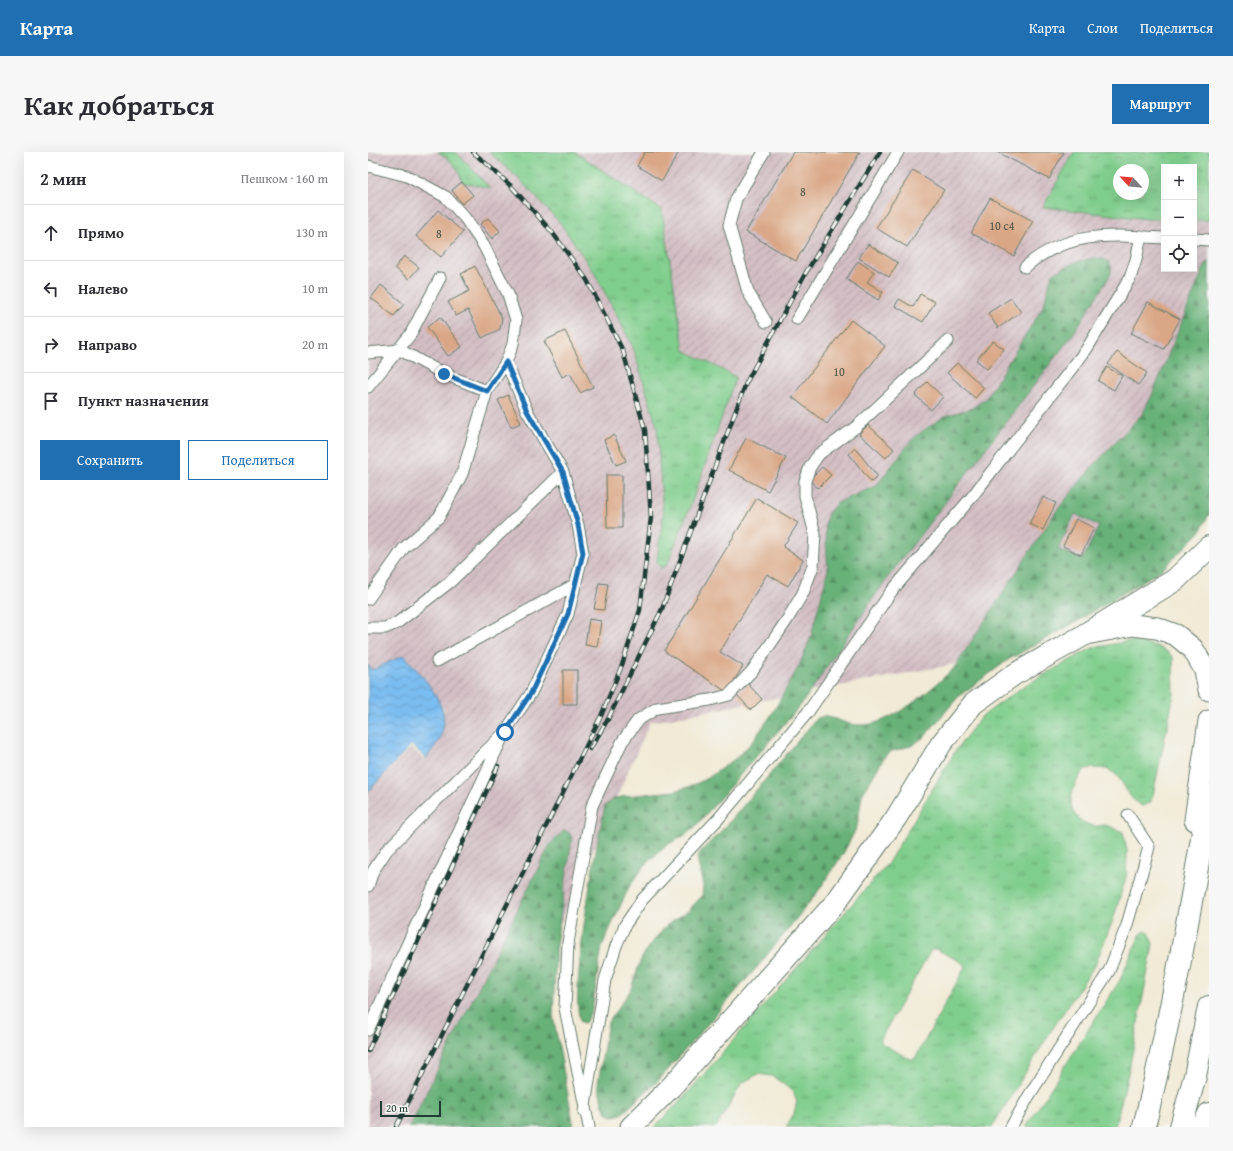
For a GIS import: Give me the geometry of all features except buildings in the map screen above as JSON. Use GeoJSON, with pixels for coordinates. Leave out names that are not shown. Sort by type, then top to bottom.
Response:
{"type":"FeatureCollection","features":[{"type":"Feature","properties":{"kind":"main road"},"geometry":{"type":"LineString","coordinates":[[1086,634],[1175,580],[1209,547]]}},
{"type":"Feature","properties":{"kind":"main road"},"geometry":{"type":"LineString","coordinates":[[1144,1127],[1159,1068],[1195,882],[1209,796]]}},
{"type":"Feature","properties":{"kind":"main road"},"geometry":{"type":"LineString","coordinates":[[1181,1127],[1195,1076],[1209,1007]]}},
{"type":"Feature","properties":{"kind":"main road"},"geometry":{"type":"LineString","coordinates":[[1203,1127],[1209,1114]]}},
{"type":"Feature","properties":{"kind":"street"},"geometry":{"type":"LineString","coordinates":[[631,1127],[671,1087],[836,902],[896,818],[942,744],[973,704],[1015,674],[1086,634],[1133,625],[1157,628],[1176,635],[1193,649],[1205,670],[1209,690]]}},
{"type":"Feature","properties":{"kind":"street"},"geometry":{"type":"LineString","coordinates":[[1195,882],[1190,855],[1209,721]]}},
{"type":"Feature","properties":{"kind":"lane"},"geometry":{"type":"LineString","coordinates":[[764,152],[736,199],[729,225],[748,292],[766,322]]}},
{"type":"Feature","properties":{"kind":"lane"},"geometry":{"type":"LineString","coordinates":[[797,318],[898,152]]}},
{"type":"Feature","properties":{"kind":"lane"},"geometry":{"type":"LineString","coordinates":[[368,166],[407,176],[446,197],[465,218],[484,246],[508,294],[516,320],[513,344],[506,362],[487,391],[462,474],[439,517],[404,548],[368,599]]}},
{"type":"Feature","properties":{"kind":"lane"},"geometry":{"type":"LineString","coordinates":[[1025,267],[1064,242],[1089,237],[1141,236],[1161,238]]}},
{"type":"Feature","properties":{"kind":"lane"},"geometry":{"type":"LineString","coordinates":[[584,1112],[605,980],[616,946],[625,925],[642,900],[719,818],[808,712],[891,592],[971,498],[1086,350],[1130,278],[1136,260],[1141,236]]}},
{"type":"Feature","properties":{"kind":"lane"},"geometry":{"type":"LineString","coordinates":[[1197,239],[1209,240]]}},
{"type":"Feature","properties":{"kind":"lane"},"geometry":{"type":"LineString","coordinates":[[368,387],[400,350],[410,335],[440,278]]}},
{"type":"Feature","properties":{"kind":"lane"},"geometry":{"type":"LineString","coordinates":[[588,1127],[565,1008],[568,943],[592,806],[622,742],[638,720],[657,708],[710,700],[729,695],[752,671],[787,620],[803,593],[813,566],[815,534],[805,496],[805,481],[810,467],[819,454],[856,427],[948,341]]}},
{"type":"Feature","properties":{"kind":"lane"},"geometry":{"type":"LineString","coordinates":[[368,353],[400,350],[444,374],[487,391]]}},
{"type":"Feature","properties":{"kind":"lane"},"geometry":{"type":"LineString","coordinates":[[368,1030],[505,732],[531,693],[568,614],[583,553],[578,525],[563,472],[527,411],[506,362]]}},
{"type":"Feature","properties":{"kind":"lane"},"geometry":{"type":"LineString","coordinates":[[368,628],[385,628],[397,623],[450,582],[563,472]]}},
{"type":"Feature","properties":{"kind":"lane"},"geometry":{"type":"LineString","coordinates":[[437,661],[574,585]]}},
{"type":"Feature","properties":{"kind":"lane"},"geometry":{"type":"LineString","coordinates":[[368,886],[373,871],[388,850],[505,732]]}},
{"type":"Feature","properties":{"kind":"lane"},"geometry":{"type":"LineString","coordinates":[[1011,1127],[1034,1087],[1109,971],[1127,926],[1148,847],[1128,815]]}},
{"type":"Feature","properties":{"kind":"shaded area"},"geometry":{"type":"Polygon","coordinates":[[[368,152],[1209,152],[1209,501],[1018,652],[650,722],[470,1127],[368,1127],[368,792],[411,745],[426,759],[444,709],[436,696],[404,655],[371,670],[368,665],[368,152]]]}},
{"type":"Feature","properties":{"kind":"green space"},"geometry":{"type":"Polygon","coordinates":[[[438,152],[455,152],[458,154],[490,188],[462,182],[459,172],[454,164],[438,152]]]}},
{"type":"Feature","properties":{"kind":"green space"},"geometry":{"type":"Polygon","coordinates":[[[489,152],[575,152],[662,210],[684,350],[736,377],[693,499],[667,565],[661,568],[657,564],[663,516],[657,427],[633,347],[595,274],[561,224],[518,178],[489,152]]]}},
{"type":"Feature","properties":{"kind":"green space"},"geometry":{"type":"Polygon","coordinates":[[[1074,152],[1209,152],[1209,220],[1197,220],[1197,164],[1161,164],[1161,219],[1146,219],[1043,207],[1074,152]]]}},
{"type":"Feature","properties":{"kind":"green space"},"geometry":{"type":"Polygon","coordinates":[[[1094,258],[1108,261],[1111,266],[1111,274],[1073,334],[883,584],[801,705],[695,827],[687,834],[665,846],[646,864],[629,887],[602,946],[592,1010],[585,1023],[581,1022],[578,1008],[578,983],[581,952],[590,883],[605,806],[613,799],[626,796],[675,791],[691,786],[708,778],[736,758],[752,742],[772,714],[801,662],[811,636],[828,570],[825,524],[828,513],[836,504],[843,500],[876,486],[910,442],[921,432],[945,416],[973,408],[986,398],[1043,307],[1052,274],[1075,262],[1094,258]]]}},
{"type":"Feature","properties":{"kind":"green space"},"geometry":{"type":"Polygon","coordinates":[[[1209,260],[1209,514],[1200,532],[1163,569],[1081,619],[1008,660],[959,696],[924,737],[911,746],[892,751],[885,756],[862,795],[857,827],[843,854],[817,893],[759,965],[660,1079],[622,1114],[613,1116],[608,1114],[603,1106],[598,1083],[608,1022],[630,991],[640,962],[648,947],[667,925],[688,911],[702,896],[703,886],[697,858],[701,851],[727,825],[817,718],[827,717],[858,725],[870,724],[883,720],[910,705],[954,668],[1057,510],[1093,466],[1143,413],[1152,395],[1203,270],[1209,260]],[[1075,514],[1058,549],[1082,560],[1099,526],[1075,514]]]}},
{"type":"Feature","properties":{"kind":"green space"},"geometry":{"type":"Polygon","coordinates":[[[1129,641],[1158,647],[1173,657],[1174,694],[1153,795],[1150,803],[1142,806],[1134,800],[1115,774],[1109,770],[1099,768],[1085,769],[1075,785],[1071,801],[1072,809],[1076,816],[1083,822],[1093,826],[1110,826],[1123,832],[1127,851],[1126,877],[1113,920],[1095,965],[1051,1031],[992,1127],[786,1127],[794,1114],[797,1101],[793,1091],[772,1076],[758,1074],[742,1083],[716,1127],[654,1127],[682,1099],[888,863],[956,750],[981,717],[1024,686],[1092,648],[1129,641]],[[936,949],[931,950],[881,1038],[881,1042],[884,1045],[912,1060],[916,1057],[965,967],[963,963],[936,949]]]}},
{"type":"Feature","properties":{"kind":"green space"},"geometry":{"type":"Polygon","coordinates":[[[564,830],[570,833],[572,839],[556,945],[553,1015],[574,1127],[409,1127],[550,844],[564,830]]]}},
{"type":"Feature","properties":{"kind":"green space"},"geometry":{"type":"Polygon","coordinates":[[[1145,931],[1149,932],[1153,944],[1130,1065],[1115,1127],[1026,1127],[1120,980],[1140,935],[1145,931]]]}},
{"type":"Feature","properties":{"kind":"water"},"geometry":{"type":"Polygon","coordinates":[[[404,655],[434,692],[443,713],[444,724],[440,738],[426,759],[411,745],[368,792],[368,665],[372,670],[404,655]]]}},
{"type":"Feature","properties":{"kind":"pier"},"geometry":{"type":"Polygon","coordinates":[[[411,745],[426,759],[425,760],[411,748],[368,794],[411,745]]]}},
{"type":"Feature","properties":{"kind":"railway"},"geometry":{"type":"LineString","coordinates":[[396,1127],[601,716],[622,665],[640,610],[651,517],[645,430],[623,351],[587,280],[552,232],[511,186],[473,152]]}},
{"type":"Feature","properties":{"kind":"railway"},"geometry":{"type":"LineString","coordinates":[[590,749],[608,719],[662,609],[746,383],[805,274],[880,152]]}},
{"type":"Feature","properties":{"kind":"railway"},"geometry":{"type":"LineString","coordinates":[[368,1051],[498,766]]}},
{"type":"Feature","properties":{"kind":"route"},"geometry":{"type":"LineString","coordinates":[[444,374],[487,391],[506,362],[527,411],[563,472],[578,525],[583,553],[568,614],[531,693],[505,732]]}}]}
